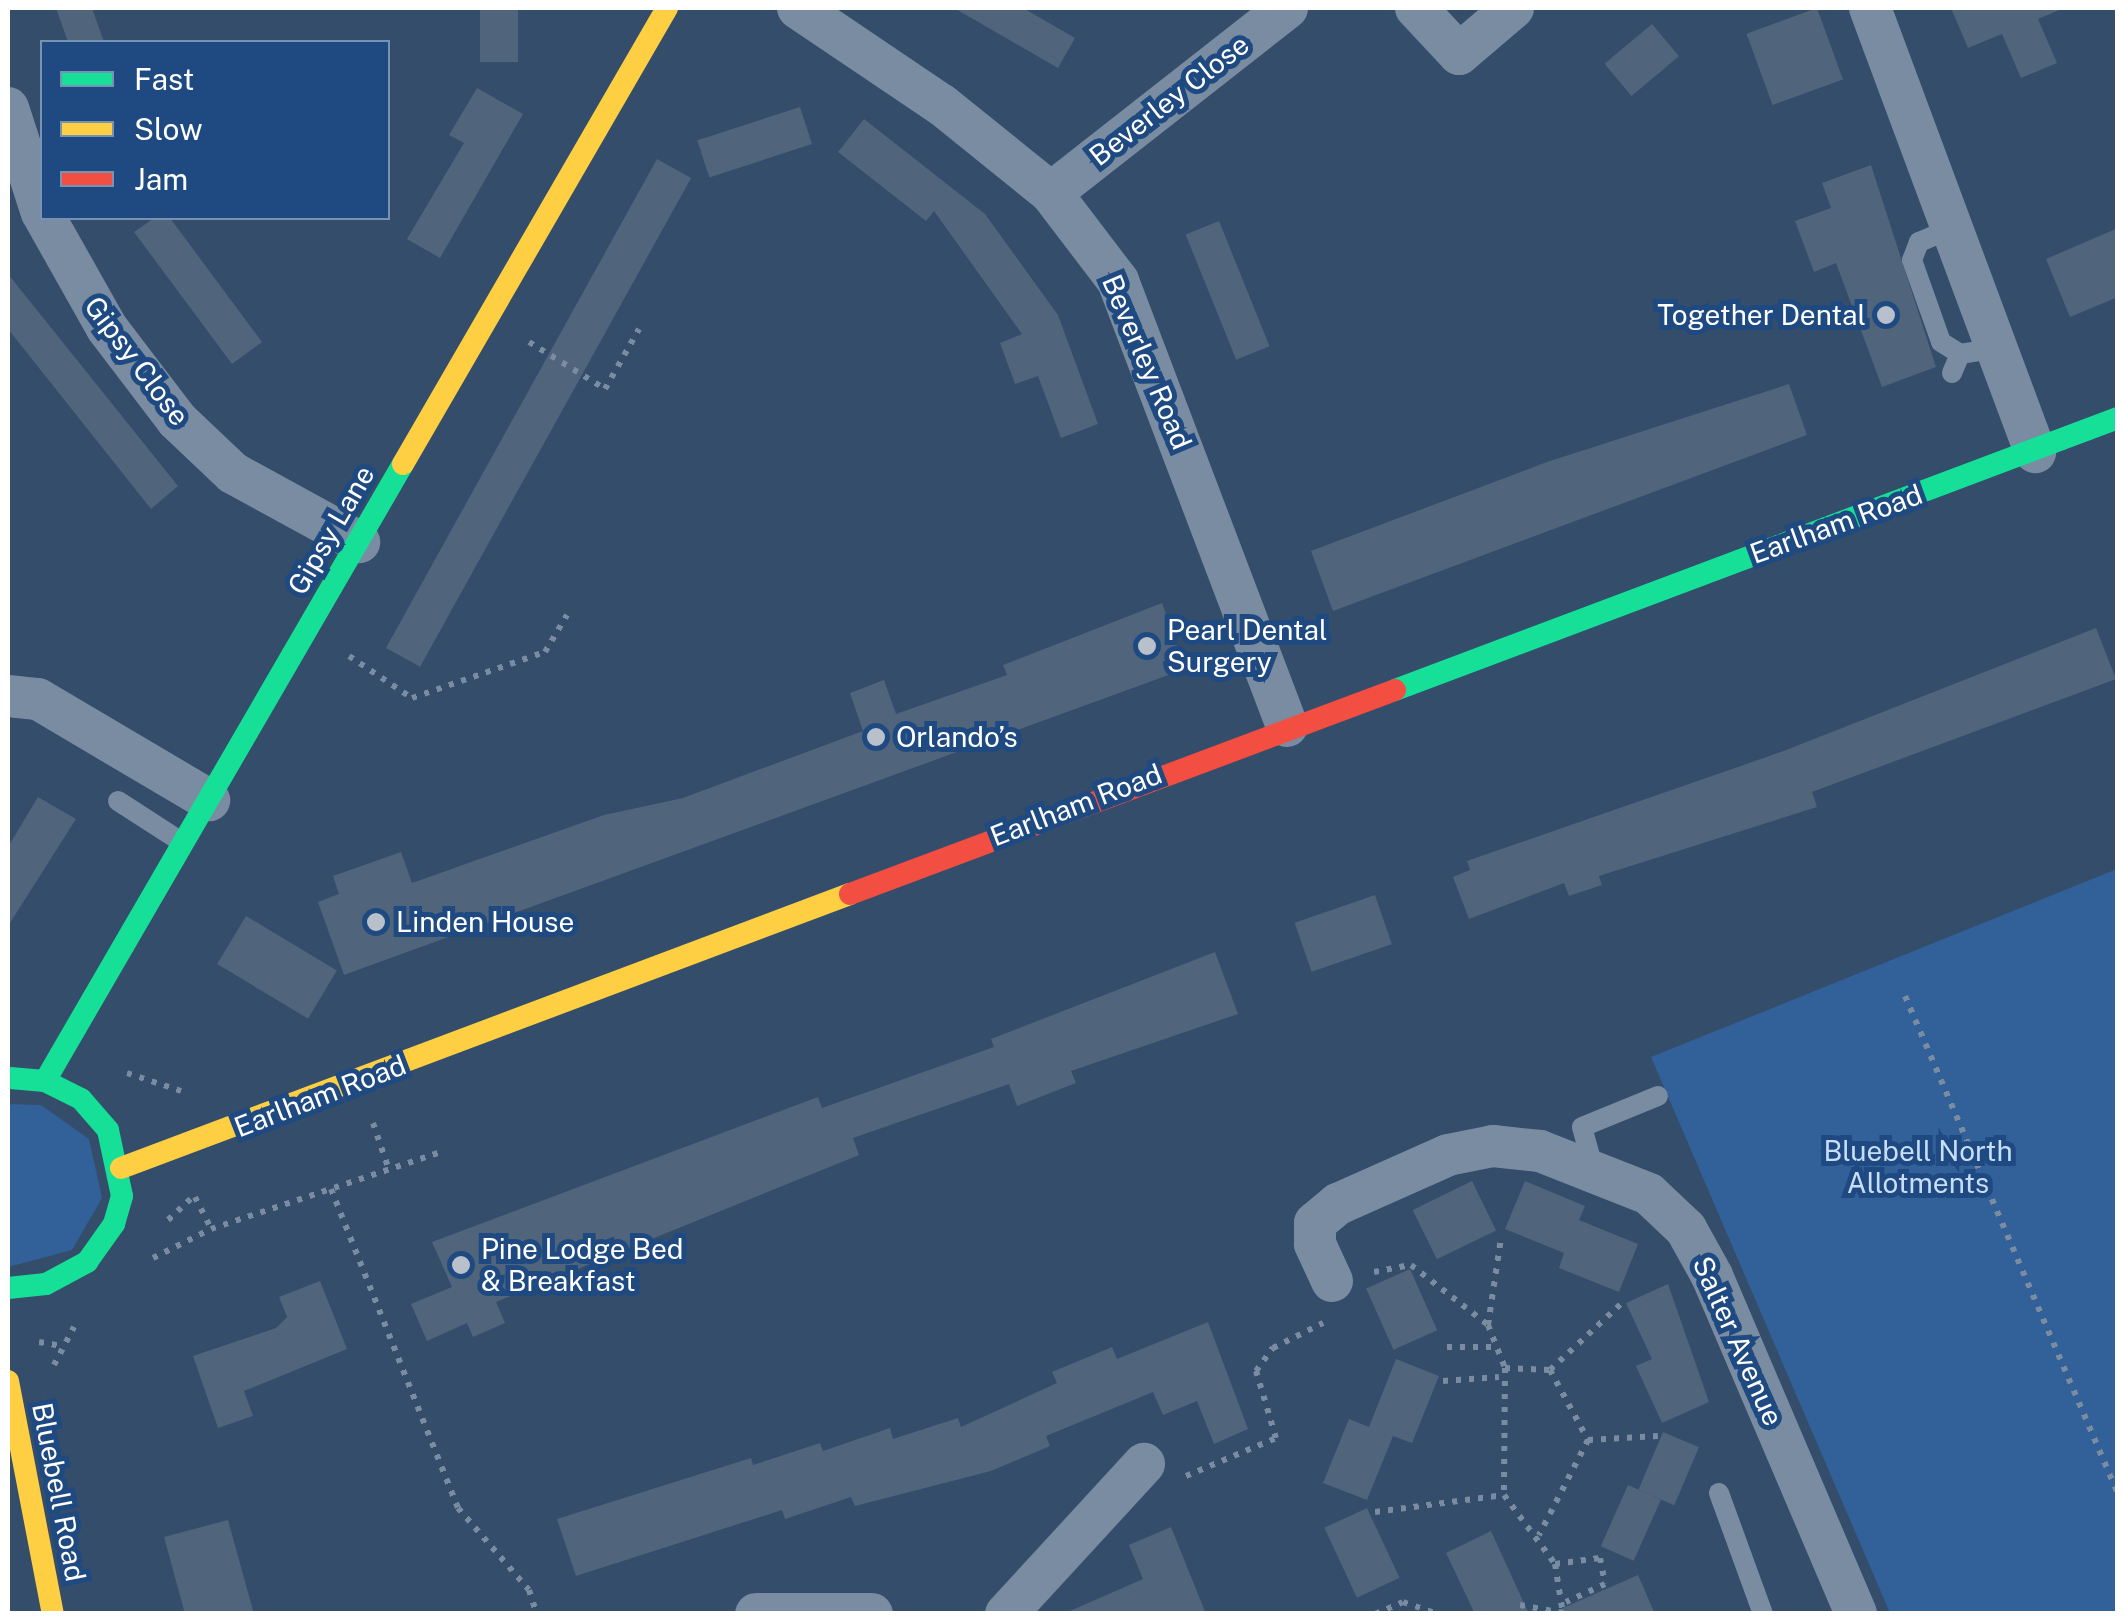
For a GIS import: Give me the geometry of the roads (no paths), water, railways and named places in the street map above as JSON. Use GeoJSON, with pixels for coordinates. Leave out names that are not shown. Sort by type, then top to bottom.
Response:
{"type":"FeatureCollection","features":[{"type":"Feature","properties":{"kind":"main road","name":"Gipsy Lane"},"geometry":{"type":"LineString","coordinates":[[44,1081],[668,8]]}},
{"type":"Feature","properties":{"kind":"main road","name":"Earlham Road"},"geometry":{"type":"LineString","coordinates":[[121,1168],[1286,726],[2035,452],[2118,418]]}},
{"type":"Feature","properties":{"kind":"main road"},"geometry":{"type":"LineString","coordinates":[[8,1078],[44,1081],[81,1099],[108,1130],[121,1168],[114,1224],[87,1262],[46,1284],[8,1288]]}},
{"type":"Feature","properties":{"kind":"main road","name":"Bluebell Road"},"geometry":{"type":"LineString","coordinates":[[8,1382],[53,1614]]}},
{"type":"Feature","properties":{"kind":"street","name":"Beverley Road"},"geometry":{"type":"LineString","coordinates":[[798,8],[942,104],[1050,193],[1118,282],[1286,726]]}},
{"type":"Feature","properties":{"kind":"street","name":"Beverley Close"},"geometry":{"type":"LineString","coordinates":[[1050,193],[1287,8]]}},
{"type":"Feature","properties":{"kind":"street"},"geometry":{"type":"LineString","coordinates":[[1416,8],[1459,54],[1513,8]]}},
{"type":"Feature","properties":{"kind":"street"},"geometry":{"type":"LineString","coordinates":[[1870,8],[1950,229],[1968,358],[2035,452]]}},
{"type":"Feature","properties":{"kind":"street","name":"Gipsy Close"},"geometry":{"type":"LineString","coordinates":[[8,108],[40,203]]}},
{"type":"Feature","properties":{"kind":"street","name":"Gipsy Close"},"geometry":{"type":"LineString","coordinates":[[47,220],[107,328],[177,420],[233,473],[360,542]]}},
{"type":"Feature","properties":{"kind":"street"},"geometry":{"type":"LineString","coordinates":[[8,696],[38,699],[209,800]]}},
{"type":"Feature","properties":{"kind":"street","name":"Salter Avenue"},"geometry":{"type":"LineString","coordinates":[[1314,1260],[1316,1224],[1338,1204],[1448,1155],[1493,1146],[1593,1168],[1649,1194],[1686,1230],[1856,1614]]}},
{"type":"Feature","properties":{"kind":"street"},"geometry":{"type":"LineString","coordinates":[[1006,1614],[1144,1464]]}},
{"type":"Feature","properties":{"kind":"street"},"geometry":{"type":"LineString","coordinates":[[756,1614],[872,1614]]}},
{"type":"Feature","properties":{"kind":"lane"},"geometry":{"type":"LineString","coordinates":[[118,801],[182,842]]}},
{"type":"Feature","properties":{"kind":"lane"},"geometry":{"type":"LineString","coordinates":[[1593,1168],[1582,1127],[1658,1096]]}},
{"type":"Feature","properties":{"kind":"lane"},"geometry":{"type":"LineString","coordinates":[[1719,1493],[1763,1614]]}},
{"type":"Feature","properties":{"kind":"place","name":"Together Dental"},"geometry":{"type":"Point","coordinates":[1886,315]}},
{"type":"Feature","properties":{"kind":"place","name":"Pearl Dental Surgery"},"geometry":{"type":"Point","coordinates":[1147,646]}},
{"type":"Feature","properties":{"kind":"place","name":"Orlando’s"},"geometry":{"type":"Point","coordinates":[876,737]}},
{"type":"Feature","properties":{"kind":"place","name":"Linden House"},"geometry":{"type":"Point","coordinates":[376,922]}},
{"type":"Feature","properties":{"kind":"place","name":"Pine Lodge Bed & Breakfast"},"geometry":{"type":"Point","coordinates":[461,1265]}},
{"type":"Feature","properties":{"kind":"park label","name":"Bluebell North Allotments"},"geometry":{"type":"Point","coordinates":[1918,1167]}}]}
